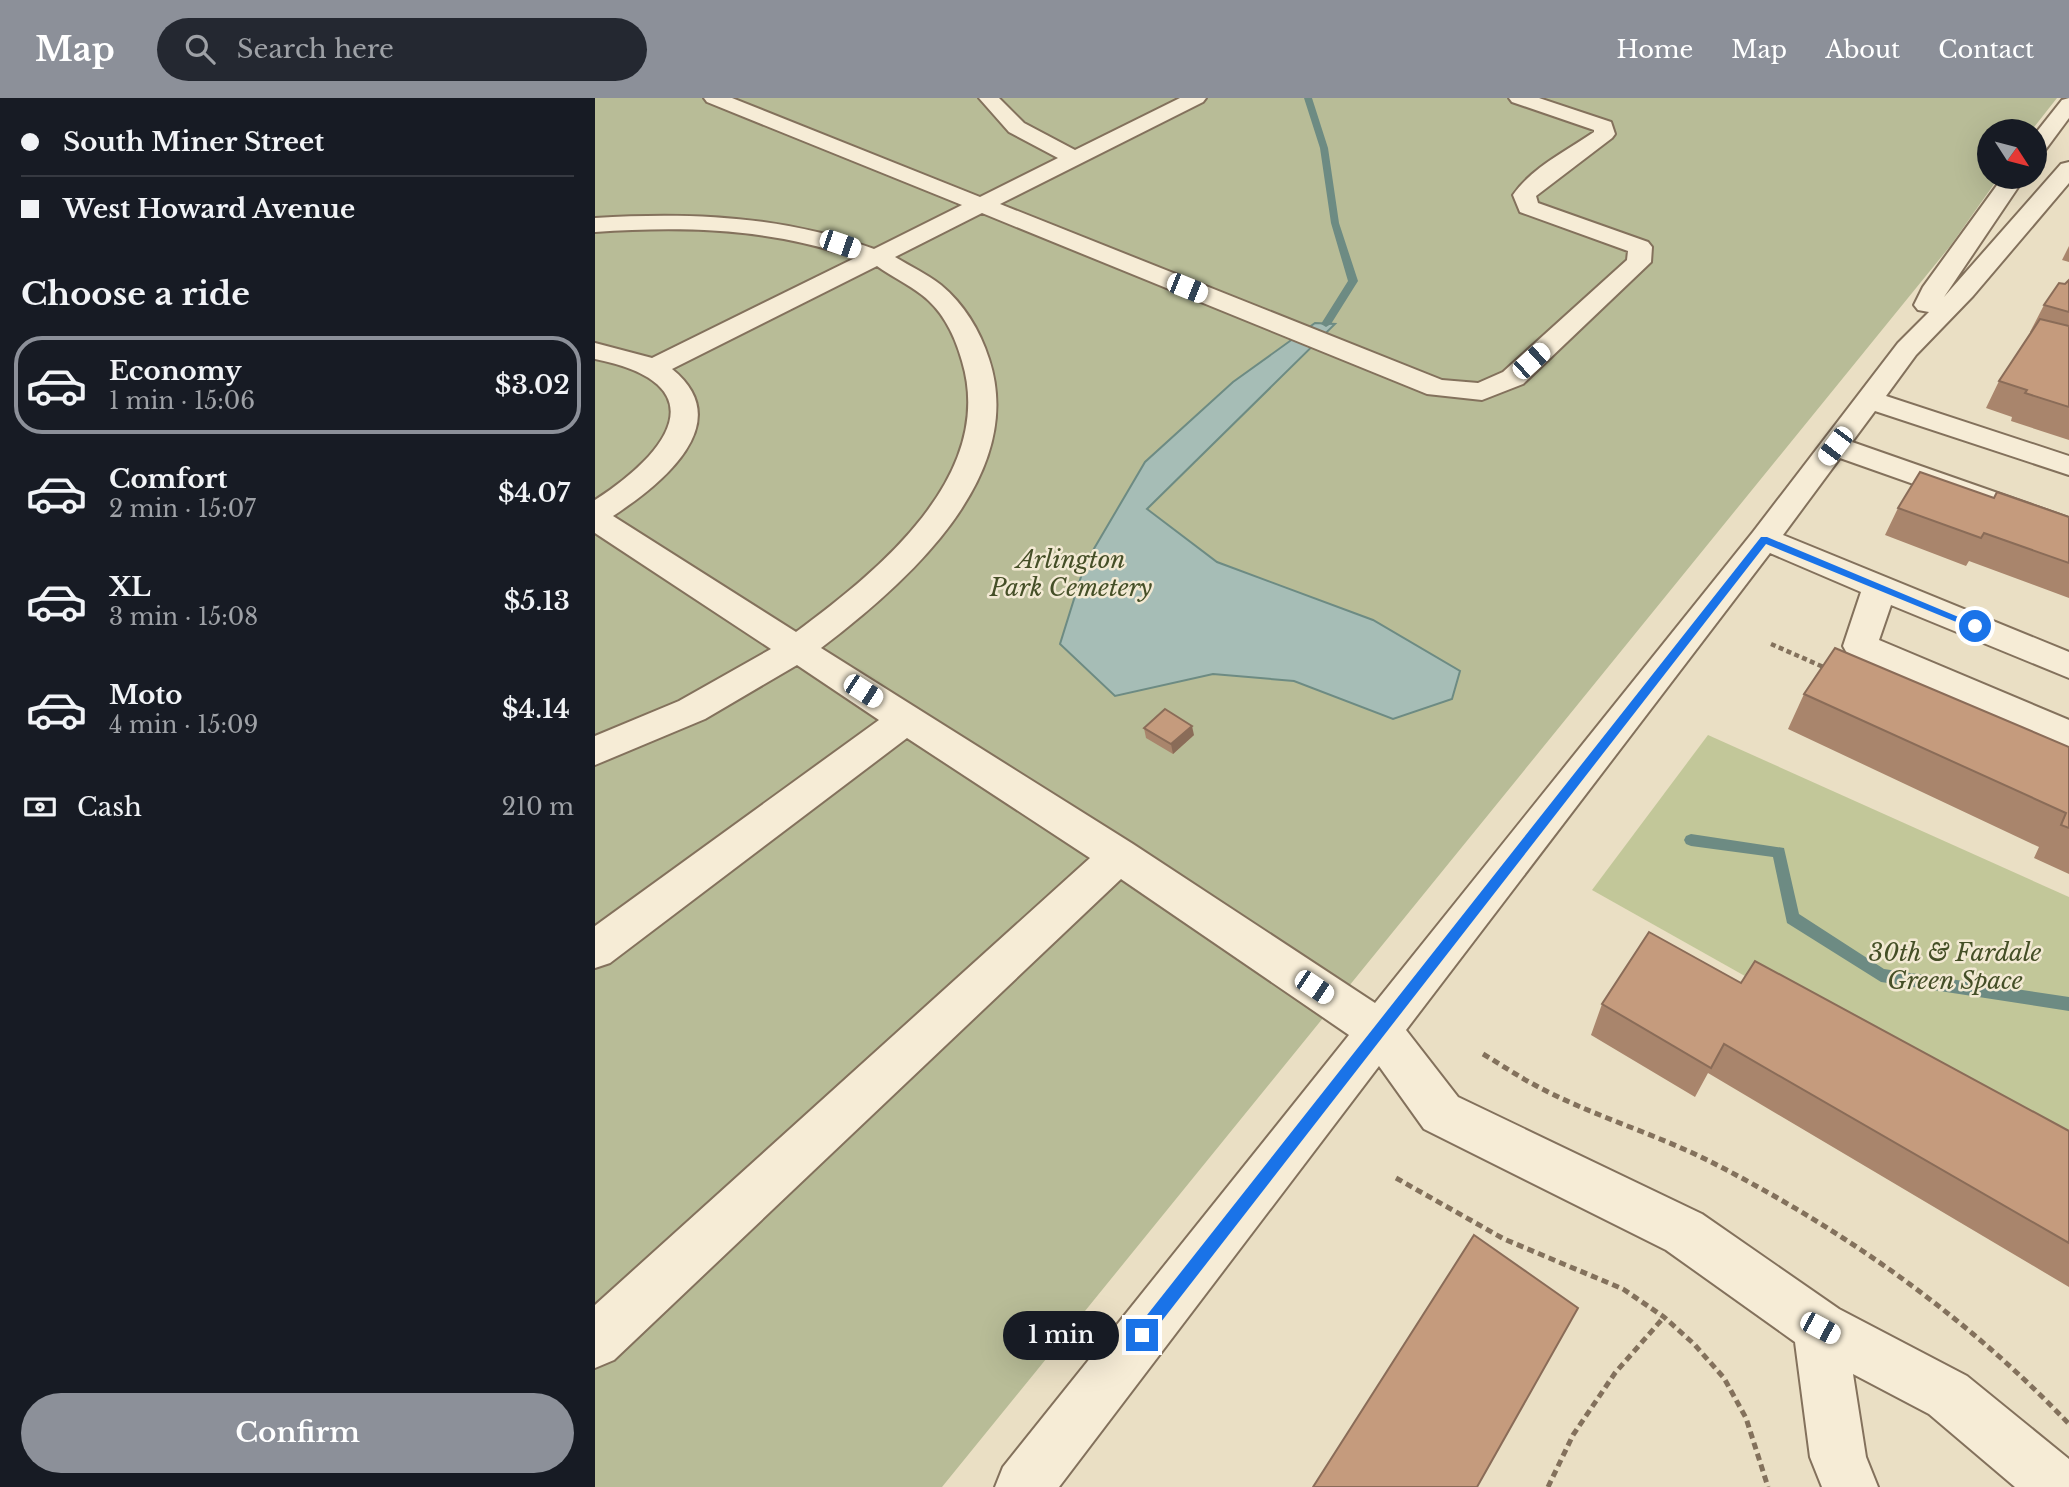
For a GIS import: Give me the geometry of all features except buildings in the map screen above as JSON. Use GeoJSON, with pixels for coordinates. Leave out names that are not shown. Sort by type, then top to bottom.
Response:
{"type":"FeatureCollection","features":[{"type":"Feature","properties":{"kind":"street"},"geometry":{"type":"LineString","coordinates":[[714,98],[1437,388],[1482,392],[1513,378],[1639,262],[1640,247],[1528,207],[1524,195],[1536,183],[1605,134],[1604,126],[1519,98]]}},
{"type":"Feature","properties":{"kind":"street"},"geometry":{"type":"LineString","coordinates":[[989,98],[1001,116],[1030,138],[1076,158]]}},
{"type":"Feature","properties":{"kind":"street"},"geometry":{"type":"LineString","coordinates":[[655,367],[1196,98]]}},
{"type":"Feature","properties":{"kind":"street"},"geometry":{"type":"LineString","coordinates":[[2047,134],[2068,106]]}},
{"type":"Feature","properties":{"kind":"street"},"geometry":{"type":"LineString","coordinates":[[2047,153],[2069,159]]}},
{"type":"Feature","properties":{"kind":"street"},"geometry":{"type":"LineString","coordinates":[[1023,1487],[1764,539],[1907,349],[1964,291],[2069,169]]}},
{"type":"Feature","properties":{"kind":"street"},"geometry":{"type":"LineString","coordinates":[[1907,349],[1935,287],[2005,189]]}},
{"type":"Feature","properties":{"kind":"street"},"geometry":{"type":"LineString","coordinates":[[595,225],[688,221],[758,226],[821,238],[877,257],[924,284],[959,317],[980,358],[985,407],[972,461],[937,521],[879,585],[797,649],[694,709],[595,751]]}},
{"type":"Feature","properties":{"kind":"street"},"geometry":{"type":"LineString","coordinates":[[595,351],[624,355],[655,367],[675,384],[684,407],[681,432],[663,461],[633,489],[595,516],[1119,856],[1380,1031],[1441,1113],[1684,1232],[1820,1328],[1948,1395],[2059,1487]]}},
{"type":"Feature","properties":{"kind":"street"},"geometry":{"type":"LineString","coordinates":[[1870,400],[2069,466]]}},
{"type":"Feature","properties":{"kind":"street"},"geometry":{"type":"LineString","coordinates":[[1835,446],[2069,529]]}},
{"type":"Feature","properties":{"kind":"street"},"geometry":{"type":"LineString","coordinates":[[1764,539],[2069,666]]}},
{"type":"Feature","properties":{"kind":"street"},"geometry":{"type":"LineString","coordinates":[[1880,586],[1860,646],[2069,735]]}},
{"type":"Feature","properties":{"kind":"street"},"geometry":{"type":"LineString","coordinates":[[595,950],[906,719]]}},
{"type":"Feature","properties":{"kind":"street"},"geometry":{"type":"LineString","coordinates":[[595,1341],[1119,856]]}},
{"type":"Feature","properties":{"kind":"street"},"geometry":{"type":"LineString","coordinates":[[1820,1328],[1838,1457],[1850,1487]]}},
{"type":"Feature","properties":{"kind":"path"},"geometry":{"type":"LineString","coordinates":[[1483,1054],[1534,1085],[1716,1164],[1821,1225],[1936,1302],[2022,1375],[2069,1423]]}},
{"type":"Feature","properties":{"kind":"path"},"geometry":{"type":"LineString","coordinates":[[1396,1178],[1504,1239],[1623,1289],[1664,1317],[1694,1344],[1724,1378],[1746,1418],[1768,1487]]}},
{"type":"Feature","properties":{"kind":"path"},"geometry":{"type":"LineString","coordinates":[[1548,1487],[1573,1435],[1615,1373],[1664,1317]]}},
{"type":"Feature","properties":{"kind":"green space","name":"Arlington Park Cemetery"},"geometry":{"type":"Polygon","coordinates":[[[595,98],[2057,98],[2040,119],[1977,119],[1977,189],[1991,189],[1951,245],[942,1487],[595,1487],[595,98]]]}},
{"type":"Feature","properties":{"kind":"green space","name":"30th & Fardale Green Space"},"geometry":{"type":"Polygon","coordinates":[[[1708,735],[2069,897],[2069,1158],[1592,890],[1708,735]]]}},
{"type":"Feature","properties":{"kind":"water"},"geometry":{"type":"Polygon","coordinates":[[[1315,323],[1335,324],[1147,509],[1217,562],[1373,620],[1460,671],[1452,699],[1393,719],[1294,681],[1213,674],[1115,696],[1060,644],[1085,564],[1145,462],[1233,382],[1315,323]]]}},
{"type":"Feature","properties":{"kind":"waterway"},"geometry":{"type":"LineString","coordinates":[[1308,98],[1324,148],[1335,223],[1353,281],[1326,324]]}},
{"type":"Feature","properties":{"kind":"waterway"},"geometry":{"type":"LineString","coordinates":[[1691,840],[1779,852],[1792,918],[1881,975],[2069,1004]]}},
{"type":"Feature","properties":{"kind":"route"},"geometry":{"type":"LineString","coordinates":[[1142,1335],[1764,539],[1975,626]]}}]}
